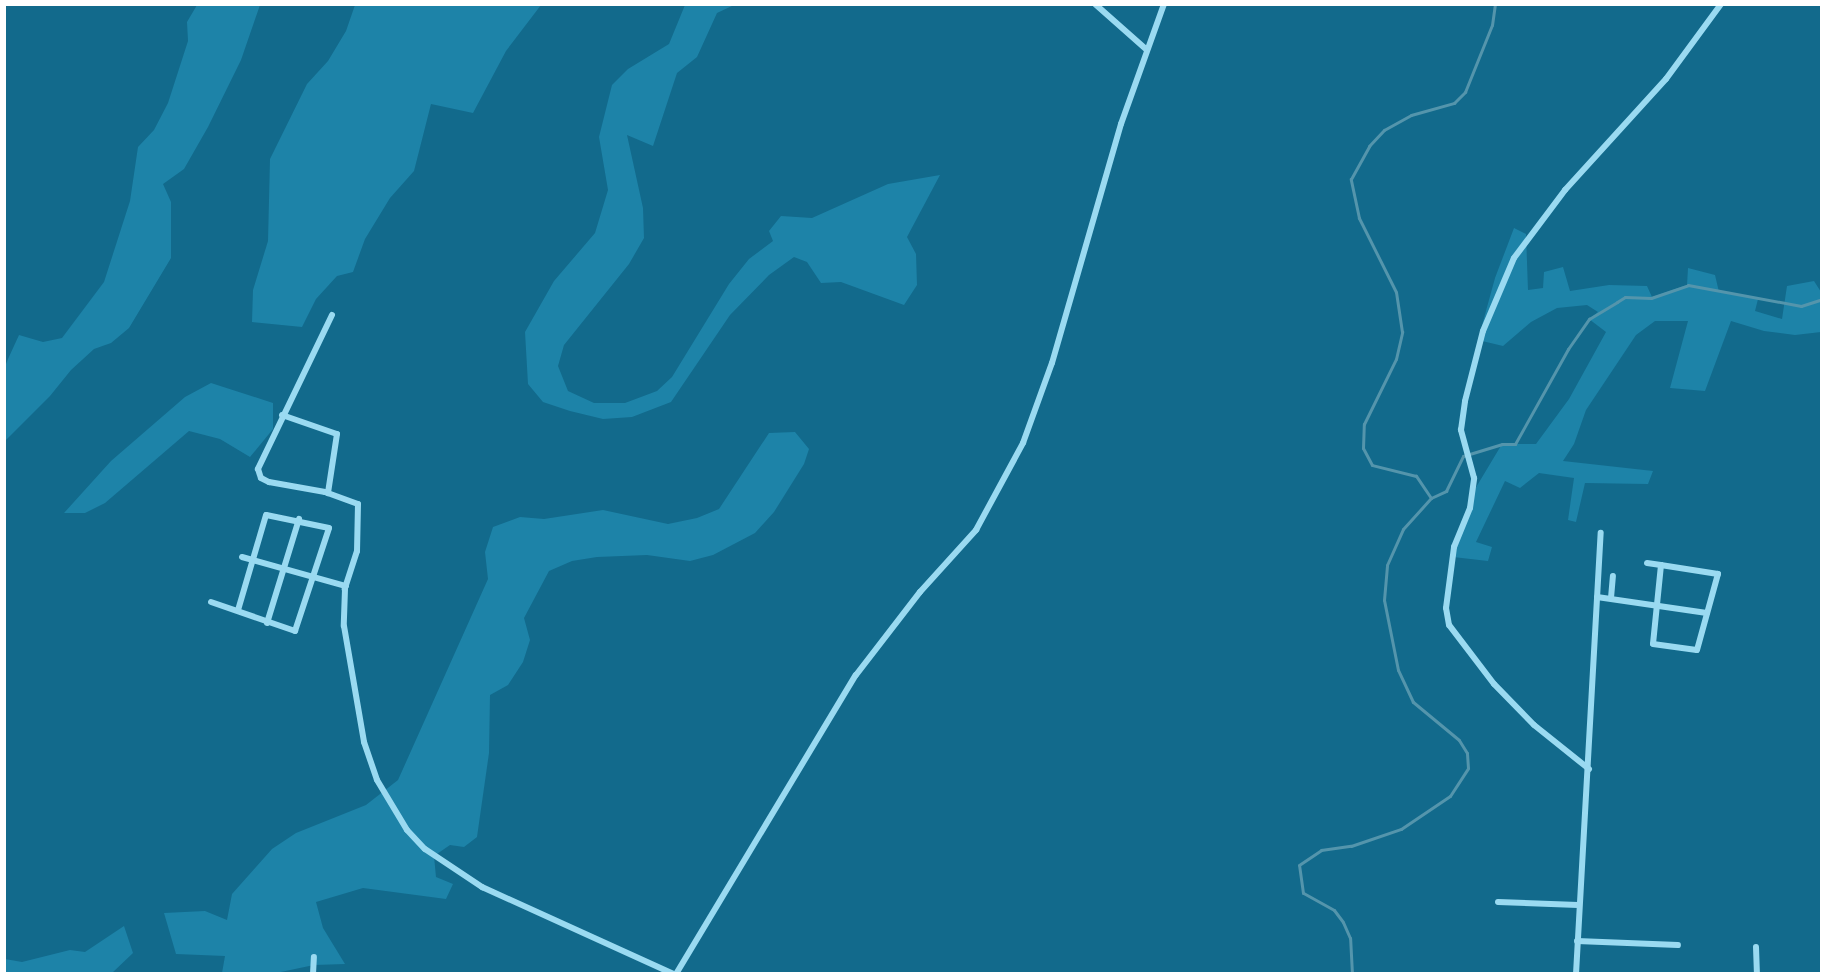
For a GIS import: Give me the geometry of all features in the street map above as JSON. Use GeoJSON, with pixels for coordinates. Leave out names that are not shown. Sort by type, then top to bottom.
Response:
{"type":"FeatureCollection","features":[{"type":"Feature","properties":{"kind":"street"},"geometry":{"type":"LineString","coordinates":[[1095,4],[1148,50]]}},
{"type":"Feature","properties":{"kind":"street"},"geometry":{"type":"LineString","coordinates":[[332,315],[282,415],[259,474],[269,482],[328,493],[358,504],[357,551],[346,586],[344,626],[364,742],[377,780],[406,830],[425,849],[482,887],[675,974],[856,675],[920,592],[976,530],[1023,443],[1048,373],[1121,124],[1164,4]]}},
{"type":"Feature","properties":{"kind":"street"},"geometry":{"type":"LineString","coordinates":[[1589,769],[1534,725],[1479,666],[1449,625],[1446,608],[1454,547],[1470,508],[1474,478],[1464,453],[1461,430],[1483,331],[1514,258],[1566,190],[1666,79],[1720,4]]}},
{"type":"Feature","properties":{"kind":"street"},"geometry":{"type":"LineString","coordinates":[[282,415],[337,435],[328,493]]}},
{"type":"Feature","properties":{"kind":"street"},"geometry":{"type":"LineString","coordinates":[[211,602],[295,631],[315,577],[329,528],[299,519],[266,515],[238,610]]}},
{"type":"Feature","properties":{"kind":"street"},"geometry":{"type":"LineString","coordinates":[[267,623],[299,519]]}},
{"type":"Feature","properties":{"kind":"street"},"geometry":{"type":"LineString","coordinates":[[1576,974],[1578,905],[1589,769],[1601,533]]}},
{"type":"Feature","properties":{"kind":"street"},"geometry":{"type":"LineString","coordinates":[[242,557],[346,586]]}},
{"type":"Feature","properties":{"kind":"street"},"geometry":{"type":"LineString","coordinates":[[1647,563],[1661,565],[1718,574],[1697,650],[1653,644],[1661,565]]}},
{"type":"Feature","properties":{"kind":"street"},"geometry":{"type":"LineString","coordinates":[[1611,598],[1613,576]]}},
{"type":"Feature","properties":{"kind":"street"},"geometry":{"type":"LineString","coordinates":[[1597,597],[1707,613]]}},
{"type":"Feature","properties":{"kind":"street"},"geometry":{"type":"LineString","coordinates":[[1498,902],[1578,905]]}},
{"type":"Feature","properties":{"kind":"street"},"geometry":{"type":"LineString","coordinates":[[1576,942],[1678,945]]}},
{"type":"Feature","properties":{"kind":"street"},"geometry":{"type":"LineString","coordinates":[[1756,947],[1756,974]]}},
{"type":"Feature","properties":{"kind":"street"},"geometry":{"type":"LineString","coordinates":[[313,974],[314,957]]}},
{"type":"Feature","properties":{"kind":"shaded area"},"geometry":{"type":"Polygon","coordinates":[[[197,5],[260,5],[241,60],[208,127],[184,169],[163,184],[171,202],[171,258],[129,328],[111,343],[94,349],[71,370],[50,396],[5,441],[4,369],[8,359],[19,335],[43,342],[62,338],[104,282],[130,201],[138,147],[154,130],[168,103],[188,41],[187,22],[197,5]]]}},
{"type":"Feature","properties":{"kind":"shaded area"},"geometry":{"type":"Polygon","coordinates":[[[355,5],[541,5],[506,51],[473,113],[431,104],[414,171],[390,198],[365,239],[353,272],[337,276],[316,299],[302,327],[252,322],[253,290],[268,241],[270,159],[307,84],[328,61],[346,31],[355,5]]]}},
{"type":"Feature","properties":{"kind":"shaded area"},"geometry":{"type":"Polygon","coordinates":[[[685,5],[734,5],[717,13],[697,57],[677,73],[653,146],[627,135],[643,208],[644,238],[629,264],[564,345],[558,366],[568,391],[594,403],[625,403],[657,391],[672,377],[729,284],[749,259],[773,241],[769,231],[781,216],[812,218],[888,184],[940,175],[907,237],[916,254],[917,285],[904,305],[841,282],[821,283],[807,262],[794,257],[769,275],[730,315],[671,402],[632,417],[603,419],[543,402],[528,384],[525,332],[554,281],[595,233],[608,190],[599,137],[612,85],[628,69],[669,44],[685,5]]]}},
{"type":"Feature","properties":{"kind":"shaded area"},"geometry":{"type":"Polygon","coordinates":[[[1514,228],[1526,234],[1528,290],[1543,288],[1544,272],[1563,267],[1570,291],[1609,285],[1647,286],[1652,297],[1687,285],[1688,268],[1715,275],[1719,292],[1758,299],[1755,311],[1782,319],[1787,286],[1814,281],[1821,292],[1821,332],[1795,335],[1764,331],[1731,321],[1705,391],[1670,388],[1688,321],[1655,321],[1636,335],[1586,410],[1574,444],[1563,461],[1653,471],[1648,484],[1585,483],[1576,522],[1568,520],[1574,478],[1539,473],[1520,488],[1505,481],[1476,542],[1492,547],[1488,561],[1453,557],[1472,494],[1502,444],[1536,444],[1569,399],[1606,332],[1589,319],[1598,312],[1587,305],[1557,308],[1531,322],[1503,346],[1478,340],[1495,278],[1514,228]]]}},
{"type":"Feature","properties":{"kind":"shaded area"},"geometry":{"type":"Polygon","coordinates":[[[211,383],[273,403],[273,429],[250,457],[220,439],[189,431],[105,503],[85,513],[64,513],[111,461],[185,397],[211,383]]]}},
{"type":"Feature","properties":{"kind":"shaded area"},"geometry":{"type":"Polygon","coordinates":[[[795,432],[809,449],[804,464],[774,512],[755,533],[713,555],[690,561],[647,555],[597,557],[572,561],[549,571],[524,618],[530,640],[523,662],[508,685],[490,695],[489,753],[477,837],[464,847],[450,845],[434,856],[436,877],[453,884],[446,899],[363,888],[316,902],[323,928],[345,964],[314,965],[276,973],[222,973],[225,956],[176,954],[164,913],[205,911],[227,920],[232,894],[272,849],[296,833],[366,805],[398,780],[488,579],[485,552],[493,527],[520,517],[544,519],[603,510],[668,524],[697,518],[719,509],[769,433],[795,432]]]}},
{"type":"Feature","properties":{"kind":"shaded area"},"geometry":{"type":"Polygon","coordinates":[[[124,926],[133,953],[112,973],[5,973],[5,959],[22,962],[70,950],[85,952],[124,926]]]}},
{"type":"Feature","properties":{"kind":"waterway"},"geometry":{"type":"LineString","coordinates":[[1431,498],[1416,476],[1372,465],[1363,448],[1364,424],[1396,359],[1402,332],[1396,292],[1359,218],[1351,179],[1369,146],[1384,130],[1411,115],[1454,103],[1465,92],[1492,25],[1495,4]]}},
{"type":"Feature","properties":{"kind":"waterway"},"geometry":{"type":"LineString","coordinates":[[1352,974],[1350,938],[1343,922],[1334,910],[1303,893],[1299,865],[1321,850],[1351,846],[1401,829],[1450,796],[1468,768],[1467,753],[1459,740],[1413,702],[1398,670],[1384,600],[1387,565],[1403,529],[1431,498],[1446,491],[1463,456],[1502,444],[1515,444],[1568,349],[1589,319],[1625,297],[1651,298],[1688,285],[1801,306],[1822,299]]}}]}
